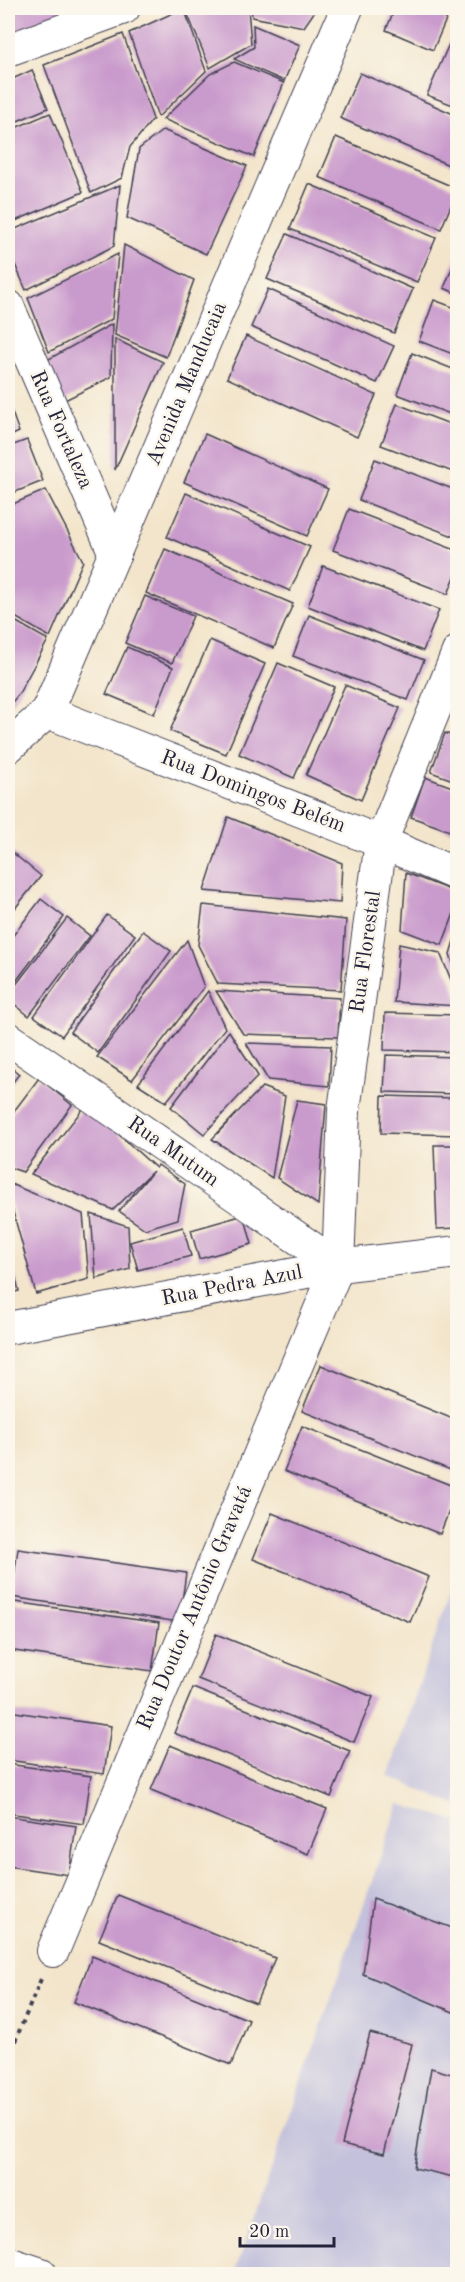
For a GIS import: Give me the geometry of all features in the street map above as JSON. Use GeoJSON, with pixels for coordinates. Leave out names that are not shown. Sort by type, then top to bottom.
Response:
{"type":"FeatureCollection","features":[{"type":"Feature","properties":{"kind":"street"},"geometry":{"type":"LineString","coordinates":[[8,50],[124,8]]}},
{"type":"Feature","properties":{"kind":"street","name":"Avenida Manducaia"},"geometry":{"type":"LineString","coordinates":[[8,747],[47,712],[347,8]]}},
{"type":"Feature","properties":{"kind":"street","name":"Rua Fortaleza"},"geometry":{"type":"LineString","coordinates":[[8,306],[115,554]]}},
{"type":"Feature","properties":{"kind":"street","name":"Rua Florestal"},"geometry":{"type":"LineString","coordinates":[[338,1266],[344,1110],[381,842],[458,652]]}},
{"type":"Feature","properties":{"kind":"street","name":"Rua Domingos Belém"},"geometry":{"type":"LineString","coordinates":[[47,712],[381,842],[458,875]]}},
{"type":"Feature","properties":{"kind":"street","name":"Rua Mutum"},"geometry":{"type":"LineString","coordinates":[[8,1038],[338,1266]]}},
{"type":"Feature","properties":{"kind":"street","name":"Rua Pedra Azul"},"geometry":{"type":"LineString","coordinates":[[8,1328],[338,1266],[458,1252]]}},
{"type":"Feature","properties":{"kind":"street","name":"Rua Doutor Antônio Gravatá"},"geometry":{"type":"LineString","coordinates":[[53,1951],[338,1266]]}},
{"type":"Feature","properties":{"kind":"street"},"geometry":{"type":"LineString","coordinates":[[8,2263],[40,2274]]}},
{"type":"Feature","properties":{"kind":"path"},"geometry":{"type":"LineString","coordinates":[[8,2058],[53,1951]]}},
{"type":"Feature","properties":{"kind":"shaded area"},"geometry":{"type":"Polygon","coordinates":[[[457,1573],[457,1806],[388,1776],[457,1573]]]}},
{"type":"Feature","properties":{"kind":"shaded area"},"geometry":{"type":"Polygon","coordinates":[[[399,1804],[457,1821],[457,2274],[234,2274],[399,1804]]]}},
{"type":"Feature","properties":{"kind":"building"},"geometry":{"type":"Polygon","coordinates":[[[8,8],[79,8],[8,34],[8,8]]]}},
{"type":"Feature","properties":{"kind":"building"},"geometry":{"type":"Polygon","coordinates":[[[184,8],[206,71],[158,117],[129,33],[184,8]]]}},
{"type":"Feature","properties":{"kind":"building"},"geometry":{"type":"Polygon","coordinates":[[[185,8],[248,8],[251,44],[210,68],[185,8]]]}},
{"type":"Feature","properties":{"kind":"building"},"geometry":{"type":"Polygon","coordinates":[[[251,8],[317,8],[304,27],[252,17],[251,8]]]}},
{"type":"Feature","properties":{"kind":"building"},"geometry":{"type":"Polygon","coordinates":[[[395,8],[451,8],[433,50],[386,30],[395,8]]]}},
{"type":"Feature","properties":{"kind":"building"},"geometry":{"type":"Polygon","coordinates":[[[458,23],[458,107],[427,95],[458,23]]]}},
{"type":"Feature","properties":{"kind":"building"},"geometry":{"type":"Polygon","coordinates":[[[253,25],[300,45],[284,81],[234,59],[254,47],[253,25]]]}},
{"type":"Feature","properties":{"kind":"building"},"geometry":{"type":"Polygon","coordinates":[[[123,34],[153,119],[130,147],[122,178],[91,193],[44,65],[123,34]]]}},
{"type":"Feature","properties":{"kind":"building"},"geometry":{"type":"Polygon","coordinates":[[[234,62],[284,83],[254,157],[163,119],[210,74],[234,62]]]}},
{"type":"Feature","properties":{"kind":"building"},"geometry":{"type":"Polygon","coordinates":[[[32,70],[48,108],[8,125],[8,81],[32,70]]]}},
{"type":"Feature","properties":{"kind":"building"},"geometry":{"type":"Polygon","coordinates":[[[360,73],[458,116],[458,169],[340,118],[360,73]]]}},
{"type":"Feature","properties":{"kind":"building"},"geometry":{"type":"Polygon","coordinates":[[[50,113],[83,192],[8,224],[8,131],[50,113]]]}},
{"type":"Feature","properties":{"kind":"building"},"geometry":{"type":"Polygon","coordinates":[[[163,130],[247,166],[206,254],[127,218],[139,149],[163,130]]]}},
{"type":"Feature","properties":{"kind":"building"},"geometry":{"type":"Polygon","coordinates":[[[336,137],[458,189],[441,229],[319,177],[336,137]]]}},
{"type":"Feature","properties":{"kind":"building"},"geometry":{"type":"Polygon","coordinates":[[[309,184],[436,238],[417,282],[290,229],[309,184]]]}},
{"type":"Feature","properties":{"kind":"building"},"geometry":{"type":"Polygon","coordinates":[[[120,185],[114,246],[26,290],[8,248],[8,232],[120,185]]]}},
{"type":"Feature","properties":{"kind":"building"},"geometry":{"type":"Polygon","coordinates":[[[287,234],[413,289],[394,333],[267,279],[287,234]]]}},
{"type":"Feature","properties":{"kind":"building"},"geometry":{"type":"Polygon","coordinates":[[[124,245],[194,280],[166,357],[115,335],[124,245]]]}},
{"type":"Feature","properties":{"kind":"building"},"geometry":{"type":"Polygon","coordinates":[[[458,253],[458,294],[444,288],[458,253]]]}},
{"type":"Feature","properties":{"kind":"building"},"geometry":{"type":"Polygon","coordinates":[[[118,254],[112,319],[49,352],[28,298],[118,254]]]}},
{"type":"Feature","properties":{"kind":"building"},"geometry":{"type":"Polygon","coordinates":[[[268,289],[394,346],[377,383],[251,327],[268,289]]]}},
{"type":"Feature","properties":{"kind":"building"},"geometry":{"type":"Polygon","coordinates":[[[434,300],[458,309],[458,356],[419,341],[434,300]]]}},
{"type":"Feature","properties":{"kind":"building"},"geometry":{"type":"Polygon","coordinates":[[[112,324],[111,377],[63,401],[47,360],[112,324]]]}},
{"type":"Feature","properties":{"kind":"building"},"geometry":{"type":"Polygon","coordinates":[[[246,336],[376,395],[357,437],[227,378],[246,336]]]}},
{"type":"Feature","properties":{"kind":"building"},"geometry":{"type":"Polygon","coordinates":[[[115,339],[163,362],[115,470],[115,339]]]}},
{"type":"Feature","properties":{"kind":"building"},"geometry":{"type":"Polygon","coordinates":[[[412,353],[458,371],[458,417],[397,394],[412,353]]]}},
{"type":"Feature","properties":{"kind":"building"},"geometry":{"type":"Polygon","coordinates":[[[8,401],[19,432],[8,437],[8,401]]]}},
{"type":"Feature","properties":{"kind":"building"},"geometry":{"type":"Polygon","coordinates":[[[397,404],[458,427],[458,474],[381,445],[397,404]]]}},
{"type":"Feature","properties":{"kind":"building"},"geometry":{"type":"Polygon","coordinates":[[[205,434],[328,489],[307,536],[184,482],[205,434]]]}},
{"type":"Feature","properties":{"kind":"building"},"geometry":{"type":"Polygon","coordinates":[[[27,440],[43,481],[8,495],[8,447],[27,440]]]}},
{"type":"Feature","properties":{"kind":"building"},"geometry":{"type":"Polygon","coordinates":[[[375,459],[458,491],[458,538],[359,500],[375,459]]]}},
{"type":"Feature","properties":{"kind":"building"},"geometry":{"type":"Polygon","coordinates":[[[46,490],[83,561],[50,637],[8,613],[8,506],[46,490]]]}},
{"type":"Feature","properties":{"kind":"building"},"geometry":{"type":"Polygon","coordinates":[[[186,493],[310,547],[290,591],[167,537],[186,493]]]}},
{"type":"Feature","properties":{"kind":"building"},"geometry":{"type":"Polygon","coordinates":[[[349,509],[458,551],[458,569],[448,594],[333,550],[349,509]]]}},
{"type":"Feature","properties":{"kind":"building"},"geometry":{"type":"Polygon","coordinates":[[[165,549],[293,604],[274,648],[146,593],[165,549]]]}},
{"type":"Feature","properties":{"kind":"building"},"geometry":{"type":"Polygon","coordinates":[[[323,566],[439,610],[423,651],[308,606],[323,566]]]}},
{"type":"Feature","properties":{"kind":"building"},"geometry":{"type":"Polygon","coordinates":[[[145,596],[193,616],[172,663],[125,643],[145,596]]]}},
{"type":"Feature","properties":{"kind":"building"},"geometry":{"type":"Polygon","coordinates":[[[309,615],[424,660],[408,700],[293,656],[309,615]]]}},
{"type":"Feature","properties":{"kind":"building"},"geometry":{"type":"Polygon","coordinates":[[[8,617],[48,640],[18,695],[8,707],[8,617]]]}},
{"type":"Feature","properties":{"kind":"building"},"geometry":{"type":"Polygon","coordinates":[[[210,640],[265,664],[226,754],[170,731],[210,640]]]}},
{"type":"Feature","properties":{"kind":"building"},"geometry":{"type":"Polygon","coordinates":[[[127,647],[173,667],[154,714],[106,694],[127,647]]]}},
{"type":"Feature","properties":{"kind":"building"},"geometry":{"type":"Polygon","coordinates":[[[278,663],[334,687],[294,778],[239,754],[278,663]]]}},
{"type":"Feature","properties":{"kind":"building"},"geometry":{"type":"Polygon","coordinates":[[[345,685],[400,708],[361,800],[306,775],[345,685]]]}},
{"type":"Feature","properties":{"kind":"building"},"geometry":{"type":"Polygon","coordinates":[[[445,733],[458,738],[458,782],[431,772],[445,733]]]}},
{"type":"Feature","properties":{"kind":"building"},"geometry":{"type":"Polygon","coordinates":[[[425,777],[458,789],[458,834],[411,817],[425,777]]]}},
{"type":"Feature","properties":{"kind":"building"},"geometry":{"type":"Polygon","coordinates":[[[228,817],[342,863],[340,903],[204,891],[228,817]]]}},
{"type":"Feature","properties":{"kind":"building"},"geometry":{"type":"Polygon","coordinates":[[[8,849],[41,876],[8,917],[8,849]]]}},
{"type":"Feature","properties":{"kind":"building"},"geometry":{"type":"Polygon","coordinates":[[[406,873],[458,893],[458,903],[442,945],[402,930],[406,873]]]}},
{"type":"Feature","properties":{"kind":"building"},"geometry":{"type":"Polygon","coordinates":[[[41,899],[64,917],[8,992],[8,942],[41,899]]]}},
{"type":"Feature","properties":{"kind":"building"},"geometry":{"type":"Polygon","coordinates":[[[203,905],[346,920],[341,990],[218,984],[198,945],[203,905]]]}},
{"type":"Feature","properties":{"kind":"building"},"geometry":{"type":"Polygon","coordinates":[[[107,915],[135,935],[62,1036],[34,1016],[107,915]]]}},
{"type":"Feature","properties":{"kind":"building"},"geometry":{"type":"Polygon","coordinates":[[[67,918],[90,936],[29,1016],[8,999],[8,995],[67,918]]]}},
{"type":"Feature","properties":{"kind":"building"},"geometry":{"type":"Polygon","coordinates":[[[143,931],[171,951],[98,1053],[70,1032],[143,931]]]}},
{"type":"Feature","properties":{"kind":"building"},"geometry":{"type":"Polygon","coordinates":[[[458,931],[457,976],[450,954],[458,931]]]}},
{"type":"Feature","properties":{"kind":"building"},"geometry":{"type":"Polygon","coordinates":[[[187,940],[204,987],[132,1080],[97,1057],[187,940]]]}},
{"type":"Feature","properties":{"kind":"building"},"geometry":{"type":"Polygon","coordinates":[[[399,944],[440,953],[458,997],[458,1006],[394,1002],[399,944]]]}},
{"type":"Feature","properties":{"kind":"building"},"geometry":{"type":"Polygon","coordinates":[[[208,991],[225,1028],[166,1102],[138,1084],[208,991]]]}},
{"type":"Feature","properties":{"kind":"building"},"geometry":{"type":"Polygon","coordinates":[[[216,991],[340,998],[338,1037],[243,1034],[216,991]]]}},
{"type":"Feature","properties":{"kind":"building"},"geometry":{"type":"Polygon","coordinates":[[[385,1013],[458,1015],[458,1052],[384,1050],[385,1013]]]}},
{"type":"Feature","properties":{"kind":"building"},"geometry":{"type":"Polygon","coordinates":[[[229,1031],[258,1076],[204,1134],[171,1107],[229,1031]]]}},
{"type":"Feature","properties":{"kind":"building"},"geometry":{"type":"Polygon","coordinates":[[[246,1043],[331,1046],[329,1086],[268,1080],[246,1043]]]}},
{"type":"Feature","properties":{"kind":"building"},"geometry":{"type":"Polygon","coordinates":[[[386,1055],[458,1057],[458,1094],[384,1092],[386,1055]]]}},
{"type":"Feature","properties":{"kind":"building"},"geometry":{"type":"Polygon","coordinates":[[[8,1065],[19,1074],[8,1089],[8,1065]]]}},
{"type":"Feature","properties":{"kind":"building"},"geometry":{"type":"Polygon","coordinates":[[[39,1078],[72,1105],[23,1172],[8,1167],[8,1119],[39,1078]]]}},
{"type":"Feature","properties":{"kind":"building"},"geometry":{"type":"Polygon","coordinates":[[[262,1087],[285,1096],[272,1178],[212,1139],[262,1087]]]}},
{"type":"Feature","properties":{"kind":"building"},"geometry":{"type":"Polygon","coordinates":[[[382,1096],[458,1098],[458,1135],[381,1133],[382,1096]]]}},
{"type":"Feature","properties":{"kind":"building"},"geometry":{"type":"Polygon","coordinates":[[[297,1100],[326,1104],[318,1205],[277,1178],[297,1100]]]}},
{"type":"Feature","properties":{"kind":"building"},"geometry":{"type":"Polygon","coordinates":[[[86,1105],[156,1168],[158,1165],[185,1184],[178,1219],[145,1229],[119,1211],[153,1171],[113,1210],[31,1174],[86,1105]]]}},
{"type":"Feature","properties":{"kind":"building"},"geometry":{"type":"Polygon","coordinates":[[[434,1145],[458,1145],[458,1228],[437,1229],[434,1145]]]}},
{"type":"Feature","properties":{"kind":"building"},"geometry":{"type":"Polygon","coordinates":[[[8,1183],[83,1214],[89,1279],[36,1294],[8,1194],[8,1183]]]}},
{"type":"Feature","properties":{"kind":"building"},"geometry":{"type":"Polygon","coordinates":[[[91,1214],[128,1226],[130,1269],[96,1279],[91,1214]]]}},
{"type":"Feature","properties":{"kind":"building"},"geometry":{"type":"Polygon","coordinates":[[[244,1215],[252,1244],[199,1259],[191,1230],[244,1215]]]}},
{"type":"Feature","properties":{"kind":"building"},"geometry":{"type":"Polygon","coordinates":[[[183,1227],[191,1256],[138,1270],[130,1242],[183,1227]]]}},
{"type":"Feature","properties":{"kind":"building"},"geometry":{"type":"Polygon","coordinates":[[[8,1247],[19,1291],[8,1294],[8,1247]]]}},
{"type":"Feature","properties":{"kind":"building"},"geometry":{"type":"Polygon","coordinates":[[[321,1365],[458,1421],[458,1473],[302,1411],[321,1365]]]}},
{"type":"Feature","properties":{"kind":"building"},"geometry":{"type":"Polygon","coordinates":[[[302,1426],[458,1488],[440,1534],[284,1471],[302,1426]]]}},
{"type":"Feature","properties":{"kind":"building"},"geometry":{"type":"Polygon","coordinates":[[[272,1513],[429,1577],[410,1622],[253,1559],[272,1513]]]}},
{"type":"Feature","properties":{"kind":"building"},"geometry":{"type":"Polygon","coordinates":[[[18,1549],[186,1573],[179,1622],[11,1597],[18,1549]]]}},
{"type":"Feature","properties":{"kind":"building"},"geometry":{"type":"Polygon","coordinates":[[[8,1601],[159,1623],[152,1671],[8,1650],[8,1601]]]}},
{"type":"Feature","properties":{"kind":"building"},"geometry":{"type":"Polygon","coordinates":[[[216,1634],[373,1697],[354,1742],[198,1679],[216,1634]]]}},
{"type":"Feature","properties":{"kind":"building"},"geometry":{"type":"Polygon","coordinates":[[[193,1688],[350,1751],[331,1797],[174,1733],[193,1688]]]}},
{"type":"Feature","properties":{"kind":"building"},"geometry":{"type":"Polygon","coordinates":[[[8,1711],[111,1726],[104,1774],[8,1760],[8,1711]]]}},
{"type":"Feature","properties":{"kind":"building"},"geometry":{"type":"Polygon","coordinates":[[[170,1745],[327,1809],[308,1854],[151,1790],[170,1745]]]}},
{"type":"Feature","properties":{"kind":"building"},"geometry":{"type":"Polygon","coordinates":[[[8,1764],[91,1776],[84,1824],[8,1813],[8,1764]]]}},
{"type":"Feature","properties":{"kind":"building"},"geometry":{"type":"Polygon","coordinates":[[[8,1816],[76,1826],[69,1875],[8,1866],[8,1816]]]}},
{"type":"Feature","properties":{"kind":"building"},"geometry":{"type":"Polygon","coordinates":[[[118,1895],[275,1958],[256,2003],[99,1940],[118,1895]]]}},
{"type":"Feature","properties":{"kind":"building"},"geometry":{"type":"Polygon","coordinates":[[[373,1899],[458,1930],[458,2014],[363,1974],[373,1899]]]}},
{"type":"Feature","properties":{"kind":"building"},"geometry":{"type":"Polygon","coordinates":[[[92,1956],[249,2020],[231,2065],[74,2002],[92,1956]]]}},
{"type":"Feature","properties":{"kind":"building"},"geometry":{"type":"Polygon","coordinates":[[[370,2033],[412,2044],[384,2154],[342,2144],[370,2033]]]}},
{"type":"Feature","properties":{"kind":"building"},"geometry":{"type":"Polygon","coordinates":[[[431,2068],[458,2076],[458,2178],[414,2168],[431,2068]]]}}]}
